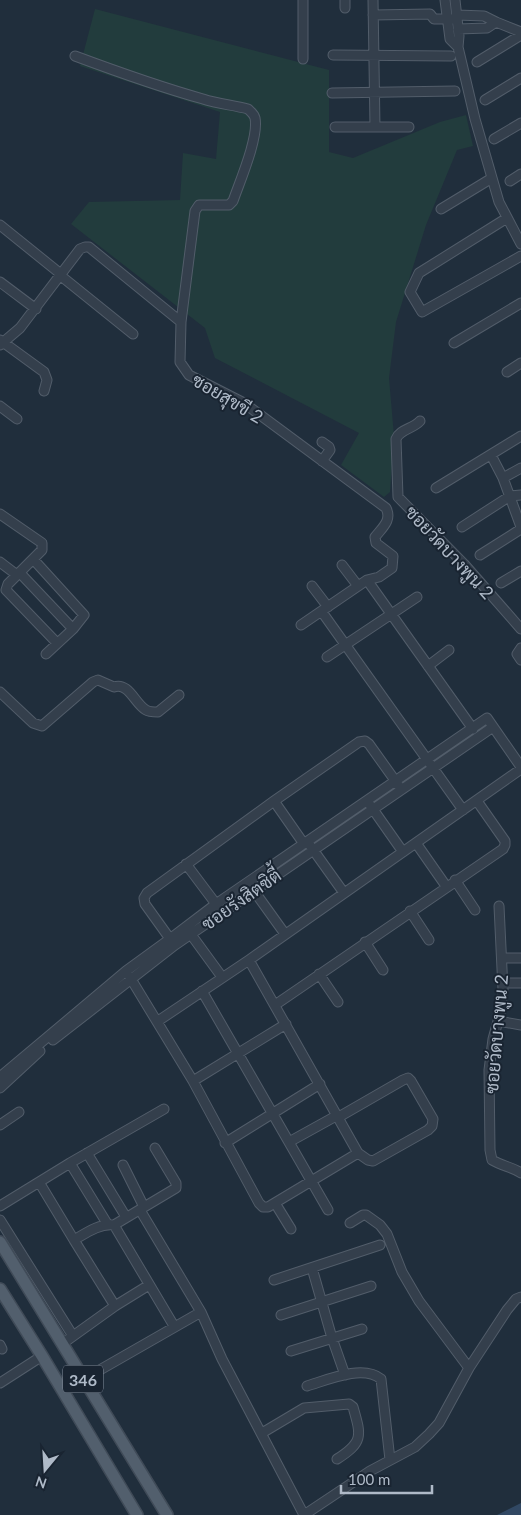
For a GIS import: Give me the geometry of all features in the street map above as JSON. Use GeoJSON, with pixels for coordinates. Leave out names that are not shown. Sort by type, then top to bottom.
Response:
{"type":"FeatureCollection","features":[{"type":"Feature","properties":{"kind":"main road","name":"346"},"geometry":{"type":"LineString","coordinates":[[0,1242],[167,1515]]}},
{"type":"Feature","properties":{"kind":"main road","name":"346"},"geometry":{"type":"LineString","coordinates":[[0,1289],[137,1515]]}},
{"type":"Feature","properties":{"kind":"street"},"geometry":{"type":"LineString","coordinates":[[303,0],[303,59]]}},
{"type":"Feature","properties":{"kind":"street"},"geometry":{"type":"LineString","coordinates":[[372,0],[375,127]]}},
{"type":"Feature","properties":{"kind":"street"},"geometry":{"type":"LineString","coordinates":[[373,15],[430,14],[445,4],[454,12],[458,29],[458,47],[475,119],[492,178],[499,202],[521,244]]}},
{"type":"Feature","properties":{"kind":"street"},"geometry":{"type":"LineString","coordinates":[[430,14],[434,19],[454,12],[484,16],[521,33]]}},
{"type":"Feature","properties":{"kind":"street"},"geometry":{"type":"LineString","coordinates":[[454,12],[450,39],[458,47]]}},
{"type":"Feature","properties":{"kind":"street"},"geometry":{"type":"LineString","coordinates":[[458,29],[487,28],[496,22]]}},
{"type":"Feature","properties":{"kind":"street"},"geometry":{"type":"LineString","coordinates":[[477,62],[521,33]]}},
{"type":"Feature","properties":{"kind":"street"},"geometry":{"type":"LineString","coordinates":[[333,55],[451,56]]}},
{"type":"Feature","properties":{"kind":"street","name":"ซอยสุขขี 2"},"geometry":{"type":"LineString","coordinates":[[75,56],[127,76],[213,102],[248,109],[255,118],[252,143],[234,201],[229,205],[199,206],[195,211],[181,322],[180,362],[188,375],[244,403],[392,502]]}},
{"type":"Feature","properties":{"kind":"street"},"geometry":{"type":"LineString","coordinates":[[485,100],[521,78]]}},
{"type":"Feature","properties":{"kind":"street"},"geometry":{"type":"LineString","coordinates":[[332,93],[455,91]]}},
{"type":"Feature","properties":{"kind":"street"},"geometry":{"type":"LineString","coordinates":[[494,139],[521,123]]}},
{"type":"Feature","properties":{"kind":"street"},"geometry":{"type":"LineString","coordinates":[[335,127],[409,126]]}},
{"type":"Feature","properties":{"kind":"street"},"geometry":{"type":"LineString","coordinates":[[510,180],[521,174]]}},
{"type":"Feature","properties":{"kind":"street"},"geometry":{"type":"LineString","coordinates":[[441,209],[492,178]]}},
{"type":"Feature","properties":{"kind":"street"},"geometry":{"type":"LineString","coordinates":[[507,218],[419,274],[410,292],[422,312],[521,256]]}},
{"type":"Feature","properties":{"kind":"street"},"geometry":{"type":"LineString","coordinates":[[0,225],[133,334]]}},
{"type":"Feature","properties":{"kind":"street"},"geometry":{"type":"LineString","coordinates":[[44,391],[47,380],[44,372],[1,342],[20,328],[85,246],[89,247],[181,322]]}},
{"type":"Feature","properties":{"kind":"street"},"geometry":{"type":"LineString","coordinates":[[0,282],[36,309]]}},
{"type":"Feature","properties":{"kind":"street"},"geometry":{"type":"LineString","coordinates":[[454,344],[521,303]]}},
{"type":"Feature","properties":{"kind":"street"},"geometry":{"type":"LineString","coordinates":[[506,372],[521,363]]}},
{"type":"Feature","properties":{"kind":"street"},"geometry":{"type":"LineString","coordinates":[[0,406],[17,419]]}},
{"type":"Feature","properties":{"kind":"street","name":"ซอยวัดบางพูน 2"},"geometry":{"type":"LineString","coordinates":[[420,421],[417,425],[400,433],[396,439],[392,502],[464,564],[521,629]]}},
{"type":"Feature","properties":{"kind":"street"},"geometry":{"type":"LineString","coordinates":[[436,488],[521,436]]}},
{"type":"Feature","properties":{"kind":"street"},"geometry":{"type":"LineString","coordinates":[[322,442],[329,447],[325,458]]}},
{"type":"Feature","properties":{"kind":"street"},"geometry":{"type":"LineString","coordinates":[[480,555],[521,528],[510,496],[490,455]]}},
{"type":"Feature","properties":{"kind":"street"},"geometry":{"type":"LineString","coordinates":[[502,478],[521,468]]}},
{"type":"Feature","properties":{"kind":"street"},"geometry":{"type":"LineString","coordinates":[[462,527],[510,496],[521,495]]}},
{"type":"Feature","properties":{"kind":"street"},"geometry":{"type":"LineString","coordinates":[[302,626],[366,580],[379,576],[392,568],[393,556],[376,543],[375,537],[388,520],[392,502]]}},
{"type":"Feature","properties":{"kind":"street"},"geometry":{"type":"LineString","coordinates":[[0,514],[42,543],[42,550],[8,584],[6,590],[57,643]]}},
{"type":"Feature","properties":{"kind":"street"},"geometry":{"type":"LineString","coordinates":[[33,559],[82,612],[83,618],[46,654]]}},
{"type":"Feature","properties":{"kind":"street"},"geometry":{"type":"LineString","coordinates":[[0,562],[18,574],[73,629]]}},
{"type":"Feature","properties":{"kind":"street"},"geometry":{"type":"LineString","coordinates":[[342,565],[358,586]]}},
{"type":"Feature","properties":{"kind":"street"},"geometry":{"type":"LineString","coordinates":[[501,584],[521,571]]}},
{"type":"Feature","properties":{"kind":"street"},"geometry":{"type":"LineString","coordinates":[[366,580],[473,728]]}},
{"type":"Feature","properties":{"kind":"street"},"geometry":{"type":"LineString","coordinates":[[312,586],[345,645],[463,810]]}},
{"type":"Feature","properties":{"kind":"street"},"geometry":{"type":"LineString","coordinates":[[327,657],[417,597]]}},
{"type":"Feature","properties":{"kind":"street"},"geometry":{"type":"LineString","coordinates":[[428,666],[449,650]]}},
{"type":"Feature","properties":{"kind":"street"},"geometry":{"type":"LineString","coordinates":[[0,692],[34,723],[42,726],[93,682],[98,680],[114,687],[123,687],[144,709],[153,712],[158,712],[179,696]]}},
{"type":"Feature","properties":{"kind":"street","name":"ซอยรังสิตซิตี้"},"geometry":{"type":"LineString","coordinates":[[0,1077],[128,975],[188,930],[216,904],[399,786],[433,769],[493,727],[487,718],[427,760],[399,786]]}},
{"type":"Feature","properties":{"kind":"street"},"geometry":{"type":"LineString","coordinates":[[158,1021],[249,960],[477,801],[521,768],[493,727]]}},
{"type":"Feature","properties":{"kind":"street"},"geometry":{"type":"LineString","coordinates":[[172,942],[145,904],[144,898],[147,893],[359,742],[364,741],[368,744],[399,786]]}},
{"type":"Feature","properties":{"kind":"street"},"geometry":{"type":"LineString","coordinates":[[274,801],[344,893]]}},
{"type":"Feature","properties":{"kind":"street"},"geometry":{"type":"LineString","coordinates":[[275,1005],[446,886],[503,849],[505,841],[477,801]]}},
{"type":"Feature","properties":{"kind":"street"},"geometry":{"type":"LineString","coordinates":[[369,805],[403,852]]}},
{"type":"Feature","properties":{"kind":"street"},"geometry":{"type":"LineString","coordinates":[[416,843],[446,886]]}},
{"type":"Feature","properties":{"kind":"street","name":"ซอยรังสิตซิตี้"},"geometry":{"type":"LineString","coordinates":[[188,930],[222,912],[254,891],[308,845]]}},
{"type":"Feature","properties":{"kind":"street"},"geometry":{"type":"LineString","coordinates":[[186,864],[222,912]]}},
{"type":"Feature","properties":{"kind":"street"},"geometry":{"type":"LineString","coordinates":[[455,880],[475,910]]}},
{"type":"Feature","properties":{"kind":"street"},"geometry":{"type":"LineString","coordinates":[[248,882],[285,934]]}},
{"type":"Feature","properties":{"kind":"street","name":"ซอยวัดบางพูน 2"},"geometry":{"type":"LineString","coordinates":[[499,906],[502,983],[498,1021],[493,1039],[489,1070],[490,1150],[492,1160],[521,1173]]}},
{"type":"Feature","properties":{"kind":"street"},"geometry":{"type":"LineString","coordinates":[[410,911],[429,940]]}},
{"type":"Feature","properties":{"kind":"street"},"geometry":{"type":"LineString","coordinates":[[188,930],[222,978]]}},
{"type":"Feature","properties":{"kind":"street"},"geometry":{"type":"LineString","coordinates":[[365,942],[383,970]]}},
{"type":"Feature","properties":{"kind":"street"},"geometry":{"type":"LineString","coordinates":[[502,958],[521,958]]}},
{"type":"Feature","properties":{"kind":"street"},"geometry":{"type":"LineString","coordinates":[[249,960],[320,1084],[337,1117],[358,1153],[373,1161],[428,1130],[432,1126],[433,1119],[408,1078],[337,1117],[289,1142]]}},
{"type":"Feature","properties":{"kind":"street"},"geometry":{"type":"LineString","coordinates":[[319,974],[338,1002]]}},
{"type":"Feature","properties":{"kind":"street"},"geometry":{"type":"LineString","coordinates":[[128,975],[158,1021],[193,1081],[259,1204],[263,1207],[268,1207],[276,1203],[358,1153]]}},
{"type":"Feature","properties":{"kind":"street","name":"ซอยรังสิตซิตี้"},"geometry":{"type":"LineString","coordinates":[[0,1088],[43,1048],[128,975]]}},
{"type":"Feature","properties":{"kind":"street"},"geometry":{"type":"LineString","coordinates":[[502,983],[521,983]]}},
{"type":"Feature","properties":{"kind":"street"},"geometry":{"type":"LineString","coordinates":[[202,991],[328,1210]]}},
{"type":"Feature","properties":{"kind":"street"},"geometry":{"type":"LineString","coordinates":[[498,1021],[521,1025]]}},
{"type":"Feature","properties":{"kind":"street"},"geometry":{"type":"LineString","coordinates":[[193,1081],[286,1024]]}},
{"type":"Feature","properties":{"kind":"street"},"geometry":{"type":"LineString","coordinates":[[225,1143],[320,1084]]}},
{"type":"Feature","properties":{"kind":"street"},"geometry":{"type":"LineString","coordinates":[[0,1206],[164,1109]]}},
{"type":"Feature","properties":{"kind":"street"},"geometry":{"type":"LineString","coordinates":[[0,1125],[19,1112]]}},
{"type":"Feature","properties":{"kind":"street"},"geometry":{"type":"LineString","coordinates":[[74,1240],[102,1226],[111,1225],[126,1218],[176,1188],[177,1186],[155,1148]]}},
{"type":"Feature","properties":{"kind":"street"},"geometry":{"type":"LineString","coordinates":[[87,1153],[126,1218]]}},
{"type":"Feature","properties":{"kind":"street"},"geometry":{"type":"LineString","coordinates":[[70,1163],[174,1326]]}},
{"type":"Feature","properties":{"kind":"street"},"geometry":{"type":"LineString","coordinates":[[123,1165],[142,1208],[201,1312],[222,1359],[304,1515],[314,1512],[390,1460],[415,1447],[439,1423],[469,1368],[507,1310],[516,1299],[521,1297]]}},
{"type":"Feature","properties":{"kind":"street"},"geometry":{"type":"LineString","coordinates":[[39,1182],[115,1306]]}},
{"type":"Feature","properties":{"kind":"street"},"geometry":{"type":"LineString","coordinates":[[276,1203],[291,1229]]}},
{"type":"Feature","properties":{"kind":"street"},"geometry":{"type":"LineString","coordinates":[[350,1223],[366,1215],[380,1225],[387,1234],[402,1272],[419,1301],[469,1368]]}},
{"type":"Feature","properties":{"kind":"street"},"geometry":{"type":"LineString","coordinates":[[0,1220],[73,1336]]}},
{"type":"Feature","properties":{"kind":"street"},"geometry":{"type":"LineString","coordinates":[[274,1280],[380,1245]]}},
{"type":"Feature","properties":{"kind":"street"},"geometry":{"type":"LineString","coordinates":[[312,1268],[332,1338],[345,1374]]}},
{"type":"Feature","properties":{"kind":"street"},"geometry":{"type":"LineString","coordinates":[[62,1344],[115,1306],[149,1286]]}},
{"type":"Feature","properties":{"kind":"street"},"geometry":{"type":"LineString","coordinates":[[281,1315],[370,1286]]}},
{"type":"Feature","properties":{"kind":"street"},"geometry":{"type":"LineString","coordinates":[[84,1379],[201,1312]]}},
{"type":"Feature","properties":{"kind":"street"},"geometry":{"type":"LineString","coordinates":[[291,1351],[362,1328]]}},
{"type":"Feature","properties":{"kind":"street"},"geometry":{"type":"LineString","coordinates":[[0,1383],[42,1356]]}},
{"type":"Feature","properties":{"kind":"street"},"geometry":{"type":"LineString","coordinates":[[307,1386],[345,1374],[366,1372],[381,1379],[390,1460]]}},
{"type":"Feature","properties":{"kind":"street"},"geometry":{"type":"LineString","coordinates":[[262,1433],[304,1408],[349,1404],[353,1407],[359,1436],[352,1449],[337,1459]]}},
{"type":"Feature","properties":{"kind":"green space"},"geometry":{"type":"Polygon","coordinates":[[[95,9],[329,70],[329,152],[353,158],[440,122],[466,115],[473,146],[457,150],[426,225],[396,322],[389,378],[394,436],[390,492],[384,497],[341,465],[359,433],[215,358],[205,328],[71,224],[89,202],[180,200],[183,153],[216,159],[220,112],[80,66],[95,9]]]}},
{"type":"Feature","properties":{"kind":"water"},"geometry":{"type":"Polygon","coordinates":[[[521,1503],[521,1515],[497,1515],[521,1503]]]}}]}
